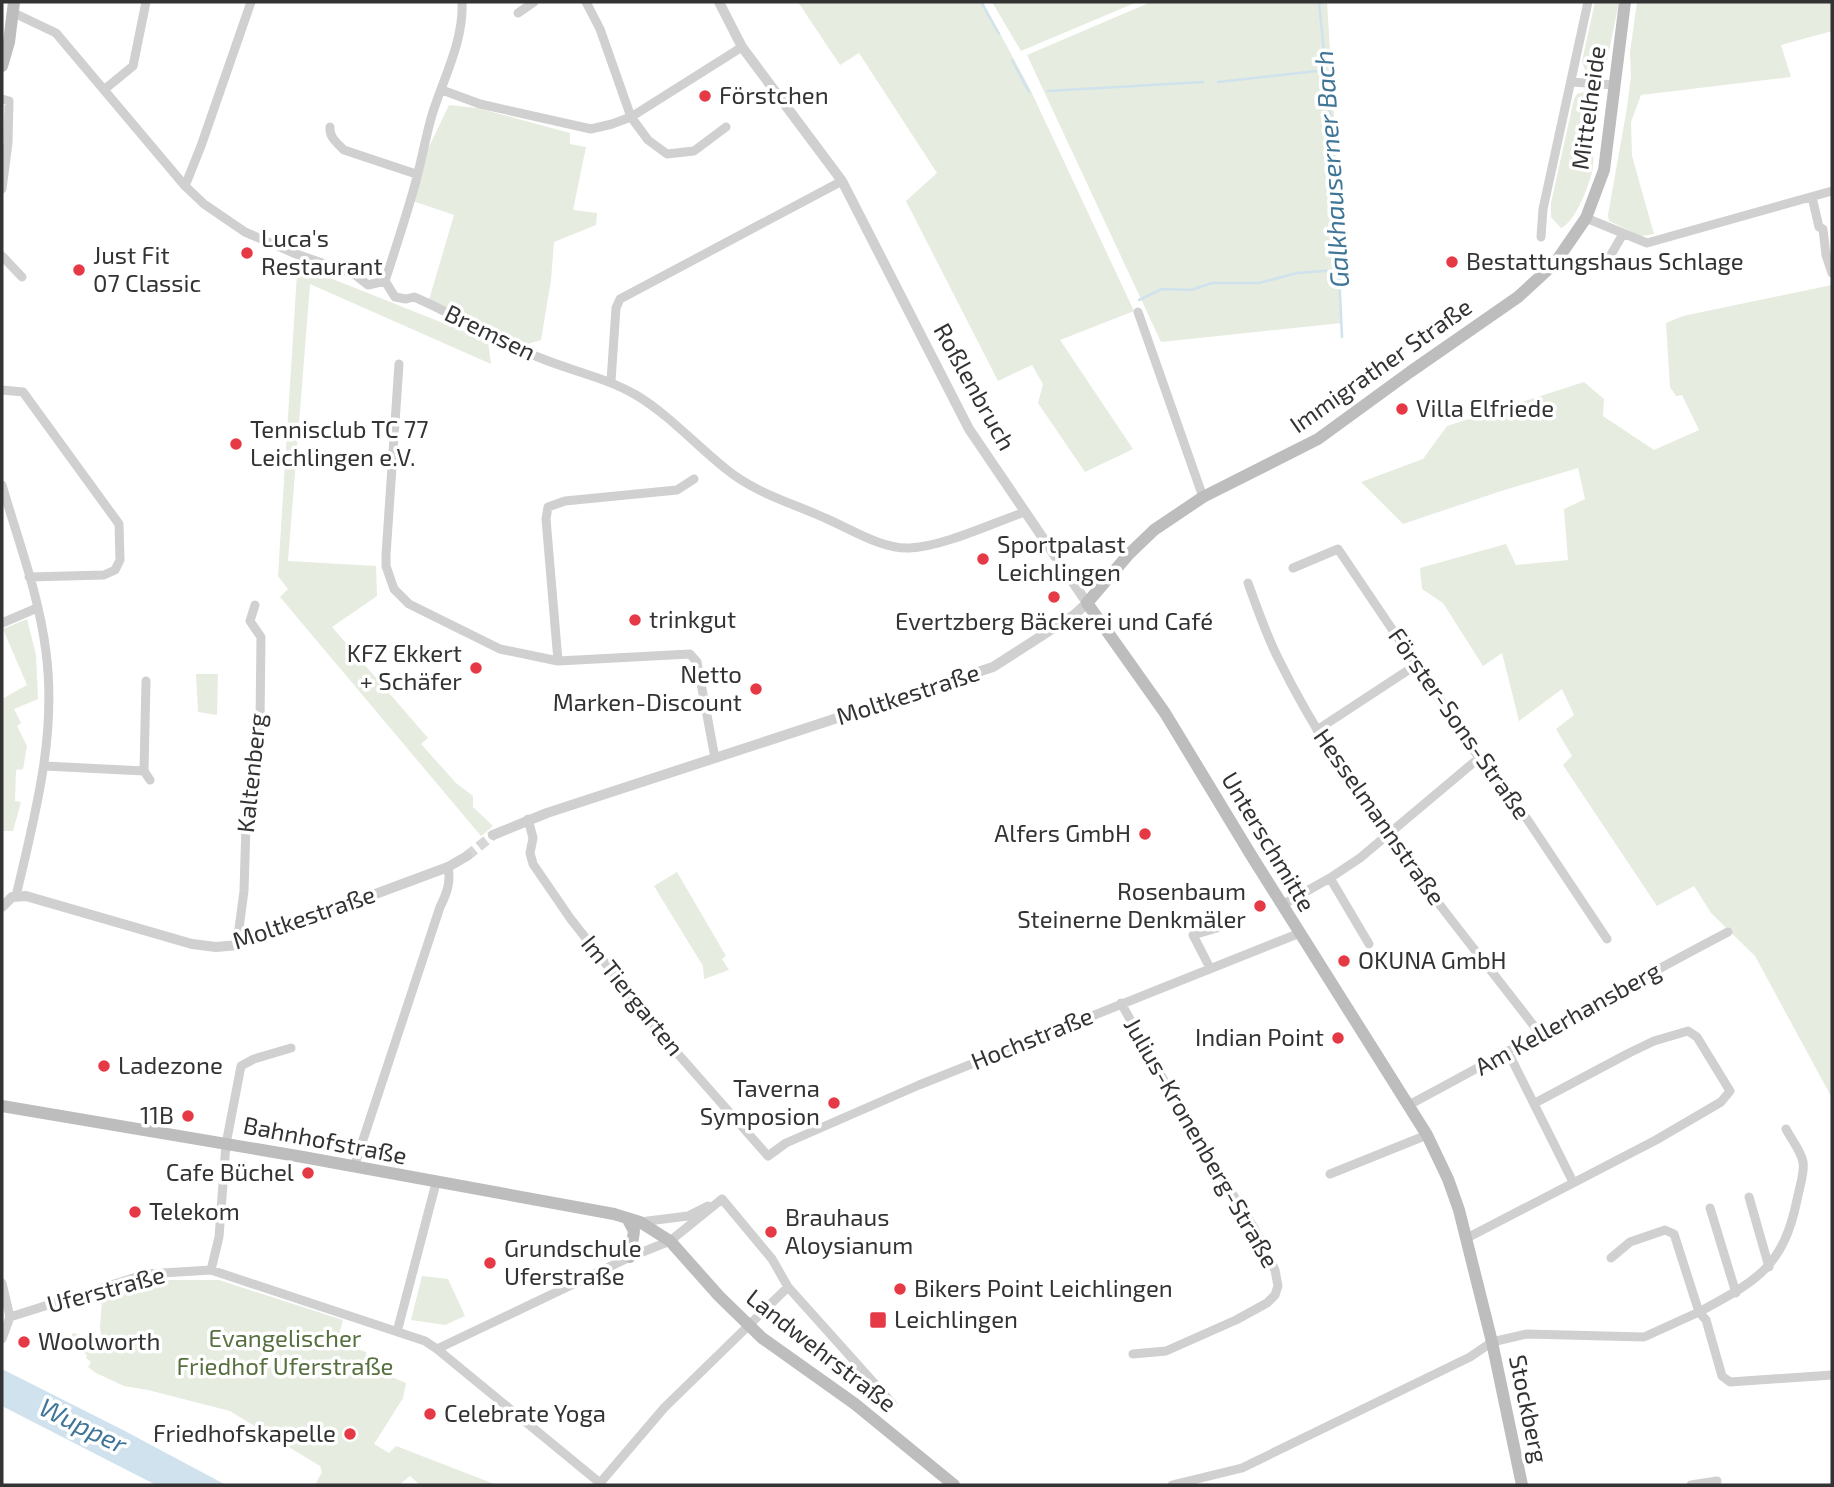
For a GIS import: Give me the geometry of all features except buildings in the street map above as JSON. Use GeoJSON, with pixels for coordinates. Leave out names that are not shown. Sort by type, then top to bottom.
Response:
{"type":"FeatureCollection","features":[{"type":"Feature","properties":{"kind":"main road","name":"Mittelheide"},"geometry":{"type":"LineString","coordinates":[[1586,218],[1604,170],[1625,2]]}},
{"type":"Feature","properties":{"kind":"main road"},"geometry":{"type":"LineString","coordinates":[[2,66],[14,8]]}},
{"type":"Feature","properties":{"kind":"main road","name":"Immigrather Straße"},"geometry":{"type":"LineString","coordinates":[[1087,603],[1128,555],[1154,530],[1203,497],[1318,439],[1518,297],[1555,263],[1586,218]]}},
{"type":"Feature","properties":{"kind":"main road","name":"Unterschmitte"},"geometry":{"type":"LineString","coordinates":[[1087,603],[1165,713],[1282,905],[1409,1105]]}},
{"type":"Feature","properties":{"kind":"main road"},"geometry":{"type":"LineString","coordinates":[[1409,1105],[1448,1179],[1467,1238],[1492,1342]]}},
{"type":"Feature","properties":{"kind":"main road","name":"Bahnhofstraße"},"geometry":{"type":"LineString","coordinates":[[2,1106],[354,1167],[634,1220],[670,1241]]}},
{"type":"Feature","properties":{"kind":"main road"},"geometry":{"type":"LineString","coordinates":[[630,1257],[634,1220]]}},
{"type":"Feature","properties":{"kind":"main road","name":"Landwehrstraße"},"geometry":{"type":"LineString","coordinates":[[670,1241],[762,1338],[855,1404],[954,1485]]}},
{"type":"Feature","properties":{"kind":"main road","name":"Stockberg"},"geometry":{"type":"LineString","coordinates":[[1492,1342],[1522,1485]]}},
{"type":"Feature","properties":{"kind":"street"},"geometry":{"type":"LineString","coordinates":[[105,89],[133,66],[146,2]]}},
{"type":"Feature","properties":{"kind":"street"},"geometry":{"type":"LineString","coordinates":[[185,186],[251,2]]}},
{"type":"Feature","properties":{"kind":"street"},"geometry":{"type":"LineString","coordinates":[[385,281],[415,186],[433,113],[460,31],[462,2]]}},
{"type":"Feature","properties":{"kind":"street"},"geometry":{"type":"LineString","coordinates":[[518,13],[534,2]]}},
{"type":"Feature","properties":{"kind":"street"},"geometry":{"type":"LineString","coordinates":[[586,2],[600,29],[631,117],[648,140],[667,154],[694,151],[726,127]]}},
{"type":"Feature","properties":{"kind":"street"},"geometry":{"type":"LineString","coordinates":[[611,382],[616,308],[620,299],[842,181],[742,47],[719,2]]}},
{"type":"Feature","properties":{"kind":"street"},"geometry":{"type":"LineString","coordinates":[[1541,237],[1544,209],[1588,2]]}},
{"type":"Feature","properties":{"kind":"street","name":"Bremsen"},"geometry":{"type":"LineString","coordinates":[[14,8],[56,33],[185,186],[204,204],[246,232],[296,254],[354,274],[368,285],[385,281],[395,297],[414,297],[488,336],[539,358],[611,382],[648,403],[727,470],[777,499],[893,547],[919,547],[1025,512]]}},
{"type":"Feature","properties":{"kind":"street"},"geometry":{"type":"LineString","coordinates":[[442,90],[480,104],[591,129],[631,117],[742,47]]}},
{"type":"Feature","properties":{"kind":"street"},"geometry":{"type":"LineString","coordinates":[[1572,82],[1614,85]]}},
{"type":"Feature","properties":{"kind":"street"},"geometry":{"type":"LineString","coordinates":[[2,99],[9,101],[10,116],[2,189]]}},
{"type":"Feature","properties":{"kind":"street"},"geometry":{"type":"LineString","coordinates":[[330,127],[329,132],[344,150],[416,174]]}},
{"type":"Feature","properties":{"kind":"street","name":"Roßlenbruch"},"geometry":{"type":"LineString","coordinates":[[842,181],[969,429],[1087,603]]}},
{"type":"Feature","properties":{"kind":"street"},"geometry":{"type":"LineString","coordinates":[[1586,218],[1647,243],[1832,191]]}},
{"type":"Feature","properties":{"kind":"street"},"geometry":{"type":"LineString","coordinates":[[1812,197],[1819,227],[1823,229],[1826,256],[1832,274]]}},
{"type":"Feature","properties":{"kind":"street"},"geometry":{"type":"LineString","coordinates":[[1583,269],[1609,258],[1623,234]]}},
{"type":"Feature","properties":{"kind":"street"},"geometry":{"type":"LineString","coordinates":[[2,256],[22,277]]}},
{"type":"Feature","properties":{"kind":"street"},"geometry":{"type":"LineString","coordinates":[[1138,312],[1203,497]]}},
{"type":"Feature","properties":{"kind":"street"},"geometry":{"type":"LineString","coordinates":[[400,364],[386,555],[386,566],[394,589],[409,604],[494,647],[558,661],[687,653],[693,656],[697,662],[715,758]]}},
{"type":"Feature","properties":{"kind":"street"},"geometry":{"type":"LineString","coordinates":[[2,390],[23,392],[119,524],[120,560],[115,570],[104,575],[29,577]]}},
{"type":"Feature","properties":{"kind":"street"},"geometry":{"type":"LineString","coordinates":[[558,661],[546,519],[548,507],[565,501],[677,490],[694,479]]}},
{"type":"Feature","properties":{"kind":"street"},"geometry":{"type":"LineString","coordinates":[[2,485],[37,608],[48,668],[45,766],[16,896],[2,907]]}},
{"type":"Feature","properties":{"kind":"street","name":"Förster-Sons-Straße"},"geometry":{"type":"LineString","coordinates":[[1293,568],[1338,549],[1479,758],[1514,800],[1607,939]]}},
{"type":"Feature","properties":{"kind":"street","name":"Hesselmannstraße"},"geometry":{"type":"LineString","coordinates":[[1248,583],[1278,657],[1317,730],[1388,835],[1540,1034]]}},
{"type":"Feature","properties":{"kind":"street","name":"Moltkestraße"},"geometry":{"type":"LineString","coordinates":[[493,835],[528,820],[993,667],[1074,615],[1087,603]]}},
{"type":"Feature","properties":{"kind":"street","name":"Kaltenberg"},"geometry":{"type":"LineString","coordinates":[[239,944],[246,825],[260,722],[261,637],[250,621],[255,605]]}},
{"type":"Feature","properties":{"kind":"street"},"geometry":{"type":"LineString","coordinates":[[2,624],[37,608]]}},
{"type":"Feature","properties":{"kind":"street"},"geometry":{"type":"LineString","coordinates":[[1317,730],[1416,665]]}},
{"type":"Feature","properties":{"kind":"street"},"geometry":{"type":"LineString","coordinates":[[146,681],[144,771],[150,780]]}},
{"type":"Feature","properties":{"kind":"street"},"geometry":{"type":"LineString","coordinates":[[1282,905],[1360,858],[1479,758]]}},
{"type":"Feature","properties":{"kind":"street"},"geometry":{"type":"LineString","coordinates":[[45,766],[144,771]]}},
{"type":"Feature","properties":{"kind":"street","name":"Im Tiergarten"},"geometry":{"type":"LineString","coordinates":[[528,820],[534,838],[530,853],[533,864],[570,918],[663,1037],[768,1156]]}},
{"type":"Feature","properties":{"kind":"street","name":"Moltkestraße"},"geometry":{"type":"LineString","coordinates":[[16,896],[26,896],[192,944],[216,947],[239,944],[448,867],[467,856]]}},
{"type":"Feature","properties":{"kind":"street"},"geometry":{"type":"LineString","coordinates":[[354,1167],[447,891],[450,878],[448,867]]}},
{"type":"Feature","properties":{"kind":"street"},"geometry":{"type":"LineString","coordinates":[[1330,878],[1368,944]]}},
{"type":"Feature","properties":{"kind":"street"},"geometry":{"type":"LineString","coordinates":[[1210,968],[1193,935],[1217,928]]}},
{"type":"Feature","properties":{"kind":"street","name":"Am Kellerhansberg"},"geometry":{"type":"LineString","coordinates":[[1409,1105],[1728,932]]}},
{"type":"Feature","properties":{"kind":"street","name":"Hochstraße"},"geometry":{"type":"LineString","coordinates":[[768,1156],[786,1143],[860,1109],[1300,933]]}},
{"type":"Feature","properties":{"kind":"street","name":"Julius-Kronenberg-Straße"},"geometry":{"type":"LineString","coordinates":[[1121,1003],[1187,1122],[1254,1228],[1275,1270],[1278,1286],[1275,1296],[1267,1303],[1236,1320],[1166,1351],[1133,1354]]}},
{"type":"Feature","properties":{"kind":"street"},"geometry":{"type":"LineString","coordinates":[[1467,1238],[1656,1140],[1726,1098],[1730,1091],[1697,1037],[1688,1031],[1654,1041],[1535,1103]]}},
{"type":"Feature","properties":{"kind":"street"},"geometry":{"type":"LineString","coordinates":[[211,1270],[219,1237],[226,1144],[241,1066],[254,1059],[291,1048]]}},
{"type":"Feature","properties":{"kind":"street"},"geometry":{"type":"LineString","coordinates":[[1508,1052],[1573,1182]]}},
{"type":"Feature","properties":{"kind":"street"},"geometry":{"type":"LineString","coordinates":[[1172,1485],[1242,1468],[1471,1357],[1492,1342],[1527,1334],[1644,1337],[1735,1293],[1769,1267],[1781,1248],[1793,1219],[1804,1163],[1786,1129]]}},
{"type":"Feature","properties":{"kind":"street"},"geometry":{"type":"LineString","coordinates":[[1330,1174],[1427,1135]]}},
{"type":"Feature","properties":{"kind":"street"},"geometry":{"type":"LineString","coordinates":[[397,1332],[436,1183]]}},
{"type":"Feature","properties":{"kind":"street"},"geometry":{"type":"LineString","coordinates":[[1749,1198],[1769,1267]]}},
{"type":"Feature","properties":{"kind":"street"},"geometry":{"type":"LineString","coordinates":[[437,1349],[630,1257],[670,1241],[722,1199],[772,1259],[788,1287],[892,1403]]}},
{"type":"Feature","properties":{"kind":"street","name":"Bahnhofstraße"},"geometry":{"type":"LineString","coordinates":[[634,1220],[688,1216],[722,1199]]}},
{"type":"Feature","properties":{"kind":"street"},"geometry":{"type":"LineString","coordinates":[[1710,1208],[1735,1293]]}},
{"type":"Feature","properties":{"kind":"street"},"geometry":{"type":"LineString","coordinates":[[1611,1258],[1629,1242],[1665,1230],[1674,1234],[1699,1312],[1706,1320],[1722,1376],[1730,1382],[1832,1375]]}},
{"type":"Feature","properties":{"kind":"street","name":"Uferstraße"},"geometry":{"type":"LineString","coordinates":[[10,1317],[146,1274],[211,1270],[425,1342],[600,1483],[664,1408],[749,1325]]}},
{"type":"Feature","properties":{"kind":"street"},"geometry":{"type":"LineString","coordinates":[[2,1283],[10,1317],[2,1339]]}},
{"type":"Feature","properties":{"kind":"street"},"geometry":{"type":"LineString","coordinates":[[749,1325],[788,1287]]}},
{"type":"Feature","properties":{"kind":"street"},"geometry":{"type":"LineString","coordinates":[[1218,1475],[1228,1485]]}},
{"type":"Feature","properties":{"kind":"street"},"geometry":{"type":"LineString","coordinates":[[1691,1485],[1717,1480]]}},
{"type":"Feature","properties":{"kind":"green space"},"geometry":{"type":"Polygon","coordinates":[[[798,2],[983,2],[1030,89],[1134,311],[1060,340],[1133,449],[1085,472],[1038,403],[1043,384],[1032,365],[998,381],[906,201],[937,173],[859,53],[840,65],[798,2]]]}},
{"type":"Feature","properties":{"kind":"green space"},"geometry":{"type":"Polygon","coordinates":[[[992,2],[1137,2],[1021,51],[992,2]]]}},
{"type":"Feature","properties":{"kind":"green space"},"geometry":{"type":"Polygon","coordinates":[[[1151,2],[1327,2],[1340,213],[1338,269],[1342,323],[1161,342],[1027,55],[1151,2]]]}},
{"type":"Feature","properties":{"kind":"green space"},"geometry":{"type":"Polygon","coordinates":[[[1595,2],[1619,2],[1606,66],[1585,70],[1582,61],[1595,2]]]}},
{"type":"Feature","properties":{"kind":"green space"},"geometry":{"type":"Polygon","coordinates":[[[1637,2],[1832,2],[1832,31],[1781,45],[1791,77],[1641,95],[1631,122],[1632,156],[1654,234],[1641,236],[1609,221],[1608,215],[1627,108],[1631,76],[1630,52],[1637,2]]]}},
{"type":"Feature","properties":{"kind":"green space"},"geometry":{"type":"Polygon","coordinates":[[[1584,92],[1598,96],[1599,101],[1593,138],[1593,167],[1586,192],[1577,210],[1561,228],[1551,217],[1551,203],[1574,99],[1577,94],[1584,92]]]}},
{"type":"Feature","properties":{"kind":"green space"},"geometry":{"type":"Polygon","coordinates":[[[449,105],[477,108],[570,133],[570,144],[586,147],[573,210],[597,213],[596,225],[554,242],[541,340],[524,345],[429,300],[454,215],[410,200],[416,174],[449,105]]]}},
{"type":"Feature","properties":{"kind":"green space"},"geometry":{"type":"Polygon","coordinates":[[[300,266],[488,341],[491,364],[310,284],[288,561],[376,566],[377,596],[332,627],[428,738],[421,744],[456,783],[473,796],[473,807],[493,826],[481,836],[280,597],[288,589],[278,576],[297,273],[300,266]]]}},
{"type":"Feature","properties":{"kind":"green space"},"geometry":{"type":"Polygon","coordinates":[[[1832,285],[1832,1098],[1755,956],[1711,913],[1694,886],[1657,906],[1563,765],[1572,756],[1556,729],[1574,715],[1562,689],[1519,721],[1502,653],[1483,666],[1443,603],[1422,589],[1420,568],[1506,544],[1516,565],[1568,560],[1564,509],[1585,499],[1578,468],[1403,524],[1361,482],[1423,459],[1447,426],[1584,382],[1604,399],[1603,416],[1654,450],[1699,430],[1682,395],[1676,396],[1670,387],[1666,323],[1683,316],[1832,285]]]}},
{"type":"Feature","properties":{"kind":"green space"},"geometry":{"type":"Polygon","coordinates":[[[27,619],[36,655],[38,699],[14,709],[21,723],[17,726],[27,746],[23,769],[16,770],[15,801],[21,802],[13,831],[3,831],[2,839],[2,699],[27,685],[3,629],[27,619]]]}},
{"type":"Feature","properties":{"kind":"green space"},"geometry":{"type":"Polygon","coordinates":[[[196,674],[218,674],[217,715],[198,712],[196,674]]]}},
{"type":"Feature","properties":{"kind":"green space"},"geometry":{"type":"Polygon","coordinates":[[[677,872],[726,956],[722,959],[729,970],[704,979],[703,966],[654,886],[677,872]]]}},
{"type":"Feature","properties":{"kind":"green space"},"geometry":{"type":"Polygon","coordinates":[[[422,1276],[448,1279],[465,1316],[445,1325],[411,1320],[422,1276]]]}},
{"type":"Feature","properties":{"kind":"green space","name":"Evangelischer Friedhof Uferstraße"},"geometry":{"type":"Polygon","coordinates":[[[156,1280],[219,1280],[343,1320],[337,1342],[366,1352],[368,1367],[406,1383],[403,1398],[374,1444],[389,1453],[396,1446],[497,1485],[420,1485],[410,1476],[399,1485],[315,1485],[322,1472],[320,1466],[230,1411],[124,1386],[96,1373],[88,1367],[91,1362],[86,1358],[87,1355],[72,1346],[69,1340],[73,1333],[86,1336],[96,1347],[103,1347],[100,1327],[102,1300],[156,1280]]]}},
{"type":"Feature","properties":{"kind":"water","name":"Wupper"},"geometry":{"type":"Polygon","coordinates":[[[2,1369],[226,1485],[156,1485],[2,1406],[2,1369]]]}},
{"type":"Feature","properties":{"kind":"waterway"},"geometry":{"type":"LineString","coordinates":[[981,2],[999,34]]}},
{"type":"Feature","properties":{"kind":"waterway","name":"Galkhauserner Bach"},"geometry":{"type":"LineString","coordinates":[[1319,2],[1333,143],[1342,337]]}},
{"type":"Feature","properties":{"kind":"waterway"},"geometry":{"type":"LineString","coordinates":[[1012,60],[1029,92]]}},
{"type":"Feature","properties":{"kind":"waterway"},"geometry":{"type":"LineString","coordinates":[[1218,82],[1326,70]]}},
{"type":"Feature","properties":{"kind":"waterway"},"geometry":{"type":"LineString","coordinates":[[1048,91],[1203,82]]}},
{"type":"Feature","properties":{"kind":"waterway"},"geometry":{"type":"LineString","coordinates":[[1139,300],[1162,289],[1191,290],[1212,283],[1259,283],[1297,273],[1337,270]]}},
{"type":"Feature","properties":{"kind":"tunnel"},"geometry":{"type":"LineString","coordinates":[[467,856],[493,835]]}},
{"type":"Feature","properties":{"kind":"place","name":"Förstchen"},"geometry":{"type":"Point","coordinates":[705,96]}},
{"type":"Feature","properties":{"kind":"place","name":"Luca's Restaurant"},"geometry":{"type":"Point","coordinates":[247,253]}},
{"type":"Feature","properties":{"kind":"place","name":"Bestattungshaus Schlage"},"geometry":{"type":"Point","coordinates":[1452,262]}},
{"type":"Feature","properties":{"kind":"place","name":"Just Fit 07 Classic"},"geometry":{"type":"Point","coordinates":[79,270]}},
{"type":"Feature","properties":{"kind":"place","name":"Villa Elfriede"},"geometry":{"type":"Point","coordinates":[1402,409]}},
{"type":"Feature","properties":{"kind":"place","name":"Tennisclub TC 77 Leichlingen e.V."},"geometry":{"type":"Point","coordinates":[236,444]}},
{"type":"Feature","properties":{"kind":"place","name":"Sportpalast Leichlingen"},"geometry":{"type":"Point","coordinates":[983,559]}},
{"type":"Feature","properties":{"kind":"place","name":"Evertzberg Bäckerei und Café"},"geometry":{"type":"Point","coordinates":[1054,597]}},
{"type":"Feature","properties":{"kind":"place","name":"trinkgut"},"geometry":{"type":"Point","coordinates":[635,620]}},
{"type":"Feature","properties":{"kind":"place","name":"KFZ Ekkert + Schäfer"},"geometry":{"type":"Point","coordinates":[476,668]}},
{"type":"Feature","properties":{"kind":"place","name":"Netto Marken-Discount"},"geometry":{"type":"Point","coordinates":[756,689]}},
{"type":"Feature","properties":{"kind":"place","name":"Alfers GmbH"},"geometry":{"type":"Point","coordinates":[1145,834]}},
{"type":"Feature","properties":{"kind":"place","name":"Rosenbaum Steinerne Denkmäler"},"geometry":{"type":"Point","coordinates":[1260,906]}},
{"type":"Feature","properties":{"kind":"place","name":"OKUNA GmbH"},"geometry":{"type":"Point","coordinates":[1344,961]}},
{"type":"Feature","properties":{"kind":"place","name":"Indian Point"},"geometry":{"type":"Point","coordinates":[1338,1038]}},
{"type":"Feature","properties":{"kind":"place","name":"Ladezone"},"geometry":{"type":"Point","coordinates":[104,1066]}},
{"type":"Feature","properties":{"kind":"place","name":"Taverna Symposion"},"geometry":{"type":"Point","coordinates":[834,1103]}},
{"type":"Feature","properties":{"kind":"place","name":"11B"},"geometry":{"type":"Point","coordinates":[188,1116]}},
{"type":"Feature","properties":{"kind":"place","name":"Cafe Büchel"},"geometry":{"type":"Point","coordinates":[308,1173]}},
{"type":"Feature","properties":{"kind":"place","name":"Telekom"},"geometry":{"type":"Point","coordinates":[135,1212]}},
{"type":"Feature","properties":{"kind":"place","name":"Brauhaus Aloysianum"},"geometry":{"type":"Point","coordinates":[771,1232]}},
{"type":"Feature","properties":{"kind":"place","name":"Grundschule Uferstraße"},"geometry":{"type":"Point","coordinates":[490,1263]}},
{"type":"Feature","properties":{"kind":"place","name":"Bikers Point Leichlingen"},"geometry":{"type":"Point","coordinates":[900,1289]}},
{"type":"Feature","properties":{"kind":"place","name":"Leichlingen"},"geometry":{"type":"Point","coordinates":[878,1320]}},
{"type":"Feature","properties":{"kind":"place","name":"Woolworth"},"geometry":{"type":"Point","coordinates":[24,1342]}},
{"type":"Feature","properties":{"kind":"place","name":"Celebrate Yoga"},"geometry":{"type":"Point","coordinates":[430,1414]}},
{"type":"Feature","properties":{"kind":"place","name":"Friedhofskapelle"},"geometry":{"type":"Point","coordinates":[350,1434]}}]}
